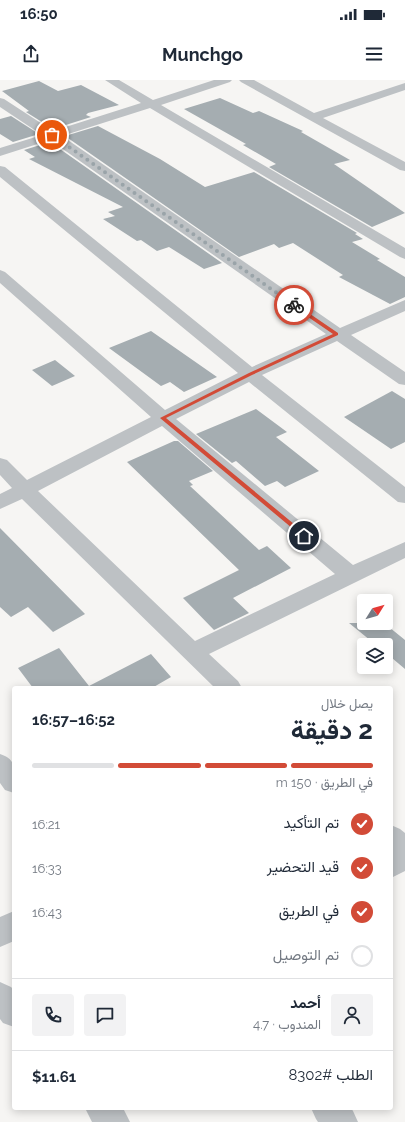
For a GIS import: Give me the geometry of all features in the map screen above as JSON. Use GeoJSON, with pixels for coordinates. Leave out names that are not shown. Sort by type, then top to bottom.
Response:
{"type":"FeatureCollection","features":[{"type":"Feature","properties":{"kind":"street"},"geometry":{"type":"LineString","coordinates":[[111,80],[405,254]]}},
{"type":"Feature","properties":{"kind":"street"},"geometry":{"type":"LineString","coordinates":[[0,152],[226,80]]}},
{"type":"Feature","properties":{"kind":"street"},"geometry":{"type":"LineString","coordinates":[[245,80],[405,167]]}},
{"type":"Feature","properties":{"kind":"street"},"geometry":{"type":"LineString","coordinates":[[313,117],[405,86]]}},
{"type":"Feature","properties":{"kind":"street"},"geometry":{"type":"LineString","coordinates":[[0,102],[52,135],[336,334],[405,380]]}},
{"type":"Feature","properties":{"kind":"street"},"geometry":{"type":"LineString","coordinates":[[388,158],[405,152]]}},
{"type":"Feature","properties":{"kind":"street"},"geometry":{"type":"LineString","coordinates":[[0,170],[250,374],[405,497]]}},
{"type":"Feature","properties":{"kind":"street"},"geometry":{"type":"LineString","coordinates":[[0,275],[163,418],[351,575]]}},
{"type":"Feature","properties":{"kind":"street"},"geometry":{"type":"LineString","coordinates":[[0,502],[250,374],[336,334],[405,305]]}},
{"type":"Feature","properties":{"kind":"street"},"geometry":{"type":"LineString","coordinates":[[0,464],[228,686]]}},
{"type":"Feature","properties":{"kind":"street"},"geometry":{"type":"LineString","coordinates":[[192,652],[405,549]]}},
{"type":"Feature","properties":{"kind":"street"},"geometry":{"type":"LineString","coordinates":[[0,764],[12,779]]}},
{"type":"Feature","properties":{"kind":"street"},"geometry":{"type":"LineString","coordinates":[[393,839],[405,850]]}},
{"type":"Feature","properties":{"kind":"street"},"geometry":{"type":"LineString","coordinates":[[393,865],[405,856]]}},
{"type":"Feature","properties":{"kind":"street"},"geometry":{"type":"LineString","coordinates":[[0,934],[12,925]]}},
{"type":"Feature","properties":{"kind":"street"},"geometry":{"type":"LineString","coordinates":[[0,997],[12,1010]]}},
{"type":"Feature","properties":{"kind":"street"},"geometry":{"type":"LineString","coordinates":[[103,1110],[114,1122]]}},
{"type":"Feature","properties":{"kind":"street"},"geometry":{"type":"LineString","coordinates":[[329,1110],[342,1122]]}},
{"type":"Feature","properties":{"kind":"building"},"geometry":{"type":"Polygon","coordinates":[[[39,81],[58,91],[81,85],[119,105],[88,113],[86,115],[91,117],[53,129],[26,112],[29,111],[2,91],[39,81]]]}},
{"type":"Feature","properties":{"kind":"building"},"geometry":{"type":"Polygon","coordinates":[[[220,98],[253,113],[259,111],[303,131],[301,132],[350,160],[334,164],[405,213],[372,227],[269,167],[276,164],[243,145],[246,144],[184,109],[220,98]]]}},
{"type":"Feature","properties":{"kind":"building"},"geometry":{"type":"Polygon","coordinates":[[[11,116],[39,134],[13,142],[0,134],[0,119],[11,116]]]}},
{"type":"Feature","properties":{"kind":"building"},"geometry":{"type":"Polygon","coordinates":[[[98,126],[160,159],[205,187],[254,172],[357,233],[355,234],[363,239],[352,242],[380,259],[377,260],[405,277],[405,297],[390,304],[339,277],[343,275],[293,243],[279,248],[274,244],[239,257],[65,136],[98,126]]]}},
{"type":"Feature","properties":{"kind":"building"},"geometry":{"type":"Polygon","coordinates":[[[50,142],[222,263],[204,269],[169,247],[157,251],[141,240],[137,241],[103,219],[115,216],[108,212],[123,207],[29,159],[35,157],[24,150],[50,142]]]}},
{"type":"Feature","properties":{"kind":"building"},"geometry":{"type":"Polygon","coordinates":[[[151,331],[217,377],[184,392],[170,382],[161,386],[109,348],[151,331]]]}},
{"type":"Feature","properties":{"kind":"building"},"geometry":{"type":"Polygon","coordinates":[[[55,360],[75,376],[52,386],[32,370],[55,360]]]}},
{"type":"Feature","properties":{"kind":"building"},"geometry":{"type":"Polygon","coordinates":[[[392,391],[405,399],[405,442],[391,449],[344,417],[392,391]]]}},
{"type":"Feature","properties":{"kind":"building"},"geometry":{"type":"Polygon","coordinates":[[[256,409],[287,432],[276,437],[319,471],[285,487],[277,481],[265,486],[236,461],[232,463],[196,434],[256,409]]]}},
{"type":"Feature","properties":{"kind":"building"},"geometry":{"type":"Polygon","coordinates":[[[174,441],[178,441],[213,471],[189,481],[193,485],[190,486],[259,550],[267,546],[291,568],[233,598],[249,613],[214,630],[183,598],[239,570],[127,462],[174,441]]]}},
{"type":"Feature","properties":{"kind":"building"},"geometry":{"type":"Polygon","coordinates":[[[0,528],[85,614],[53,632],[28,607],[11,617],[0,607],[0,528]]]}},
{"type":"Feature","properties":{"kind":"building"},"geometry":{"type":"Polygon","coordinates":[[[349,623],[357,623],[357,630],[349,623]]]}},
{"type":"Feature","properties":{"kind":"building"},"geometry":{"type":"Polygon","coordinates":[[[358,630],[393,630],[405,640],[405,669],[393,659],[393,638],[367,638],[358,630]]]}},
{"type":"Feature","properties":{"kind":"building"},"geometry":{"type":"Polygon","coordinates":[[[59,648],[89,686],[32,686],[18,668],[59,648]]]}},
{"type":"Feature","properties":{"kind":"building"},"geometry":{"type":"Polygon","coordinates":[[[151,654],[171,677],[155,686],[89,686],[151,654]]]}},
{"type":"Feature","properties":{"kind":"way so far"},"geometry":{"type":"LineString","coordinates":[[52,135],[294,305]]}},
{"type":"Feature","properties":{"kind":"route"},"geometry":{"type":"LineString","coordinates":[[294,305],[336,334],[250,374],[163,418],[304,536]]}}]}
